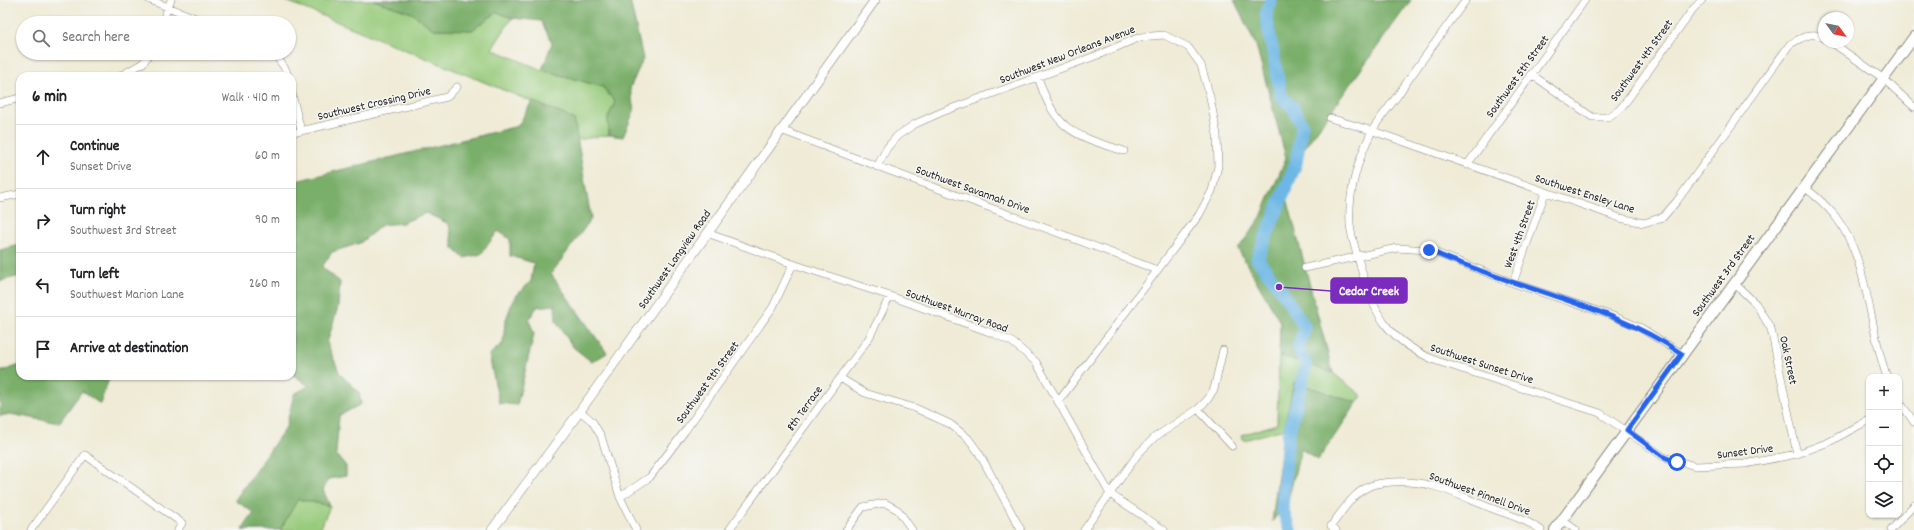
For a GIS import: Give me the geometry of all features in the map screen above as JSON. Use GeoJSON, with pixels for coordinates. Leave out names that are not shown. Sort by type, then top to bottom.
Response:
{"type":"FeatureCollection","features":[{"type":"Feature","properties":{"kind":"main road","name":"Southwest 3rd Street"},"geometry":{"type":"LineString","coordinates":[[1554,530],[1914,37]]}},
{"type":"Feature","properties":{"kind":"street"},"geometry":{"type":"LineString","coordinates":[[150,0],[170,4],[194,16]]}},
{"type":"Feature","properties":{"kind":"street","name":"Southwest Longview Road"},"geometry":{"type":"LineString","coordinates":[[492,530],[580,411],[875,0]]}},
{"type":"Feature","properties":{"kind":"street","name":"Southwest Sunset Drive"},"geometry":{"type":"LineString","coordinates":[[1466,0],[1372,131],[1355,175],[1350,204],[1350,226],[1367,290],[1384,324],[1393,335],[1417,352],[1454,367],[1600,413],[1627,430]]}},
{"type":"Feature","properties":{"kind":"street","name":"Southwest 5th Street"},"geometry":{"type":"LineString","coordinates":[[1467,165],[1585,0]]}},
{"type":"Feature","properties":{"kind":"street","name":"Southwest 4th Street"},"geometry":{"type":"LineString","coordinates":[[1531,74],[1592,117],[1608,117],[1619,110],[1628,99],[1692,9],[1702,0]]}},
{"type":"Feature","properties":{"kind":"street"},"geometry":{"type":"LineString","coordinates":[[165,16],[170,4]]}},
{"type":"Feature","properties":{"kind":"street","name":"Southwest Ensley Lane"},"geometry":{"type":"LineString","coordinates":[[1330,118],[1372,131],[1545,193],[1620,218],[1644,223],[1663,217],[1677,202],[1790,44],[1808,34],[1818,34]]}},
{"type":"Feature","properties":{"kind":"street","name":"Southwest New Orleans Avenue"},"geometry":{"type":"LineString","coordinates":[[877,167],[887,148],[897,136],[915,124],[942,112],[1098,55],[1140,37],[1164,35],[1188,47],[1201,65],[1210,96],[1217,134],[1218,166],[1212,191],[1199,215],[1058,402]]}},
{"type":"Feature","properties":{"kind":"street"},"geometry":{"type":"LineString","coordinates":[[1840,48],[1884,79],[1914,107]]}},
{"type":"Feature","properties":{"kind":"street"},"geometry":{"type":"LineString","coordinates":[[127,72],[143,63],[145,60]]}},
{"type":"Feature","properties":{"kind":"street"},"geometry":{"type":"LineString","coordinates":[[279,60],[287,72]]}},
{"type":"Feature","properties":{"kind":"street"},"geometry":{"type":"LineString","coordinates":[[1038,77],[1045,100],[1056,117],[1084,138],[1124,151]]}},
{"type":"Feature","properties":{"kind":"street","name":"Southwest Crossing Drive"},"geometry":{"type":"LineString","coordinates":[[296,132],[447,97],[457,87]]}},
{"type":"Feature","properties":{"kind":"street"},"geometry":{"type":"LineString","coordinates":[[0,101],[16,99]]}},
{"type":"Feature","properties":{"kind":"street"},"geometry":{"type":"LineString","coordinates":[[296,110],[301,131]]}},
{"type":"Feature","properties":{"kind":"street","name":"Southwest Savannah Drive"},"geometry":{"type":"LineString","coordinates":[[781,130],[1157,270]]}},
{"type":"Feature","properties":{"kind":"street"},"geometry":{"type":"LineString","coordinates":[[1804,187],[1818,198],[1835,216],[1847,234],[1857,258],[1880,357],[1886,374]]}},
{"type":"Feature","properties":{"kind":"street","name":"West 4th Street"},"geometry":{"type":"LineString","coordinates":[[1513,283],[1545,193]]}},
{"type":"Feature","properties":{"kind":"street"},"geometry":{"type":"LineString","coordinates":[[0,198],[16,195]]}},
{"type":"Feature","properties":{"kind":"street","name":"Southwest Murray Road"},"geometry":{"type":"LineString","coordinates":[[707,233],[793,264],[890,296],[995,334],[1012,342],[1036,362],[1110,494],[1164,530]]}},
{"type":"Feature","properties":{"kind":"street"},"geometry":{"type":"LineString","coordinates":[[1305,268],[1397,248],[1429,250],[1513,283],[1614,316],[1640,328],[1682,354]]}},
{"type":"Feature","properties":{"kind":"street","name":"Southwest 9th Street"},"geometry":{"type":"LineString","coordinates":[[620,497],[650,477],[685,431],[773,307],[793,264]]}},
{"type":"Feature","properties":{"kind":"street","name":"Oak Street"},"geometry":{"type":"LineString","coordinates":[[1734,283],[1756,304],[1771,329],[1797,454]]}},
{"type":"Feature","properties":{"kind":"street","name":"8th Terrace"},"geometry":{"type":"LineString","coordinates":[[729,530],[870,338],[890,296]]}},
{"type":"Feature","properties":{"kind":"street"},"geometry":{"type":"LineString","coordinates":[[1084,530],[1138,454],[1155,437],[1198,409],[1214,390],[1223,350]]}},
{"type":"Feature","properties":{"kind":"street"},"geometry":{"type":"LineString","coordinates":[[840,378],[865,393],[915,408],[950,424],[968,438],[979,453],[1021,530]]}},
{"type":"Feature","properties":{"kind":"street"},"geometry":{"type":"LineString","coordinates":[[1902,406],[1914,422]]}},
{"type":"Feature","properties":{"kind":"street"},"geometry":{"type":"LineString","coordinates":[[1198,409],[1232,446]]}},
{"type":"Feature","properties":{"kind":"street"},"geometry":{"type":"LineString","coordinates":[[580,411],[592,422],[601,436],[620,497],[636,530]]}},
{"type":"Feature","properties":{"kind":"street","name":"Sunset Drive"},"geometry":{"type":"LineString","coordinates":[[1627,430],[1664,457],[1695,466],[1745,464],[1797,454],[1829,442],[1866,422]]}},
{"type":"Feature","properties":{"kind":"street"},"geometry":{"type":"LineString","coordinates":[[31,530],[86,455],[182,523],[178,530]]}},
{"type":"Feature","properties":{"kind":"street","name":"Southwest Pinnell Drive"},"geometry":{"type":"LineString","coordinates":[[1334,528],[1349,502],[1368,486],[1384,483],[1413,482],[1428,484],[1492,509],[1513,515],[1541,530]]}},
{"type":"Feature","properties":{"kind":"street"},"geometry":{"type":"LineString","coordinates":[[846,530],[863,507],[886,503],[898,510],[912,530]]}},
{"type":"Feature","properties":{"kind":"street"},"geometry":{"type":"LineString","coordinates":[[1891,530],[1914,505]]}},
{"type":"Feature","properties":{"kind":"street"},"geometry":{"type":"LineString","coordinates":[[1562,520],[1576,530]]}},
{"type":"Feature","properties":{"kind":"green space"},"geometry":{"type":"Polygon","coordinates":[[[284,0],[399,0],[397,8],[412,13],[434,29],[472,30],[497,12],[512,18],[492,49],[542,70],[603,87],[615,102],[608,118],[609,135],[577,140],[574,119],[284,0]]]}},
{"type":"Feature","properties":{"kind":"green space"},"geometry":{"type":"Polygon","coordinates":[[[373,0],[630,0],[643,59],[630,88],[634,111],[623,137],[609,135],[608,118],[615,102],[603,87],[542,70],[552,43],[541,21],[512,18],[497,12],[472,30],[433,29],[412,13],[373,0]]]}},
{"type":"Feature","properties":{"kind":"green space"},"geometry":{"type":"Polygon","coordinates":[[[1234,0],[1411,0],[1282,179],[1333,373],[1279,355],[1280,322],[1238,249],[1261,217],[1286,158],[1256,45],[1234,0]]]}},
{"type":"Feature","properties":{"kind":"green space"},"geometry":{"type":"Polygon","coordinates":[[[532,101],[574,119],[591,219],[551,274],[607,353],[592,362],[573,347],[556,321],[555,305],[537,307],[529,319],[534,334],[517,405],[499,403],[489,355],[503,343],[505,322],[514,298],[531,281],[534,263],[510,256],[510,239],[498,231],[481,254],[464,258],[453,248],[449,224],[426,213],[402,223],[382,225],[360,243],[332,252],[322,267],[340,282],[338,307],[327,343],[340,374],[359,392],[361,404],[339,416],[336,454],[346,466],[346,476],[329,479],[323,490],[330,506],[298,499],[280,530],[242,530],[254,513],[235,500],[286,427],[294,394],[309,386],[296,377],[296,181],[518,126],[532,101]]]}},
{"type":"Feature","properties":{"kind":"green space"},"geometry":{"type":"Polygon","coordinates":[[[16,246],[16,277],[0,281],[0,250],[16,246]]]}},
{"type":"Feature","properties":{"kind":"green space"},"geometry":{"type":"Polygon","coordinates":[[[1279,355],[1333,373],[1362,396],[1357,403],[1294,382],[1284,429],[1244,440],[1241,435],[1277,424],[1279,355]]]}},
{"type":"Feature","properties":{"kind":"green space"},"geometry":{"type":"Polygon","coordinates":[[[16,366],[16,380],[109,380],[100,404],[82,391],[59,423],[10,414],[0,416],[0,372],[16,366]]]}},
{"type":"Feature","properties":{"kind":"green space"},"geometry":{"type":"Polygon","coordinates":[[[1294,382],[1357,403],[1318,460],[1301,449],[1288,500],[1272,522],[1284,429],[1294,382]]]}},
{"type":"Feature","properties":{"kind":"green space"},"geometry":{"type":"Polygon","coordinates":[[[298,499],[330,506],[320,530],[280,530],[298,499]]]}},
{"type":"Feature","properties":{"kind":"waterway"},"geometry":{"type":"LineString","coordinates":[[1271,0],[1266,15],[1281,96],[1293,108],[1302,125],[1296,163],[1257,259],[1279,287],[1305,328],[1298,348],[1306,366],[1288,436],[1282,508],[1290,530]]}},
{"type":"Feature","properties":{"kind":"place","name":"Cedar Creek"},"geometry":{"type":"Point","coordinates":[1279,287]}},
{"type":"Feature","properties":{"kind":"route"},"geometry":{"type":"LineString","coordinates":[[1429,250],[1499,278],[1614,316],[1640,328],[1682,354],[1627,430],[1664,457],[1677,462]]}}]}
